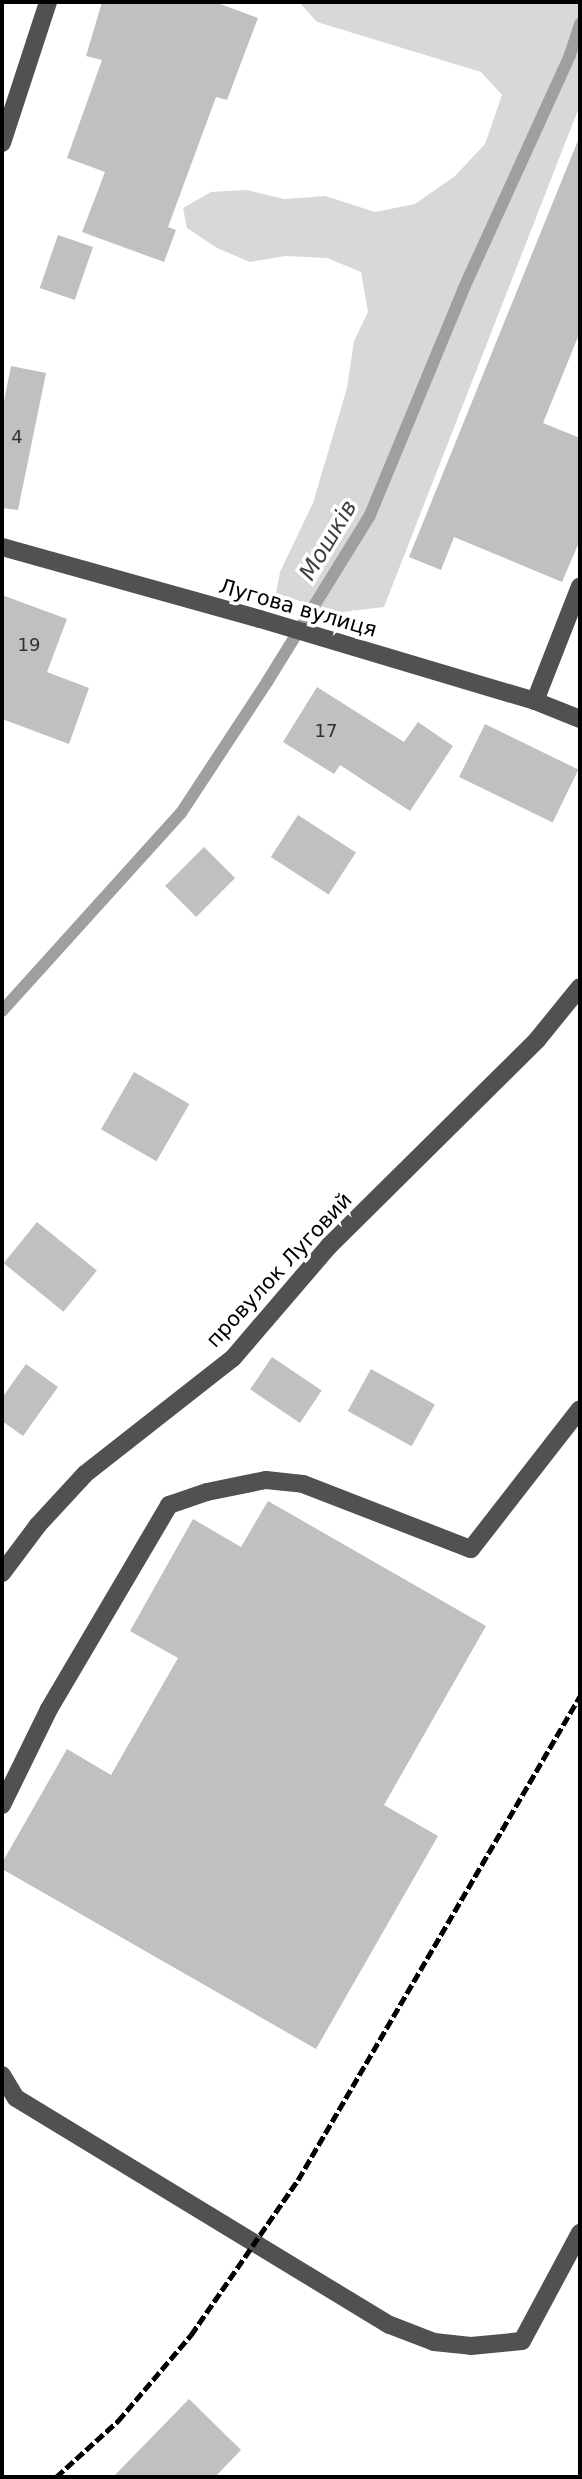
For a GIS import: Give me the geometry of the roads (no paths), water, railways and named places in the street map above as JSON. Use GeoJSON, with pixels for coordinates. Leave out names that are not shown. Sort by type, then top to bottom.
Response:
{"type":"FeatureCollection","features":[{"type":"Feature","properties":{"kind":"street"},"geometry":{"type":"LineString","coordinates":[[2,143],[48,2]]}},
{"type":"Feature","properties":{"kind":"street","name":"Лугова вулиця"},"geometry":{"type":"LineString","coordinates":[[2,547],[260,619],[535,701],[580,719]]}},
{"type":"Feature","properties":{"kind":"street"},"geometry":{"type":"LineString","coordinates":[[535,701],[580,586]]}},
{"type":"Feature","properties":{"kind":"street","name":"провулок Луговий"},"geometry":{"type":"LineString","coordinates":[[2,1573],[38,1525],[85,1474],[233,1358],[329,1246],[537,1040],[580,987]]}},
{"type":"Feature","properties":{"kind":"street"},"geometry":{"type":"LineString","coordinates":[[2,1805],[49,1709],[169,1504],[207,1492],[267,1480],[303,1484],[471,1549],[580,1409]]}},
{"type":"Feature","properties":{"kind":"street"},"geometry":{"type":"LineString","coordinates":[[2,2076],[16,2098],[390,2325],[434,2342],[471,2346],[522,2341],[580,2233]]}},
{"type":"Feature","properties":{"kind":"waterway","name":"Мошків"},"geometry":{"type":"LineString","coordinates":[[2,1011],[181,813],[267,682],[370,515],[463,290],[570,55],[580,24]]}},
{"type":"Feature","properties":{"kind":"railway"},"geometry":{"type":"LineString","coordinates":[[56,2477],[118,2421],[191,2335],[298,2180],[580,1696]]}}]}
